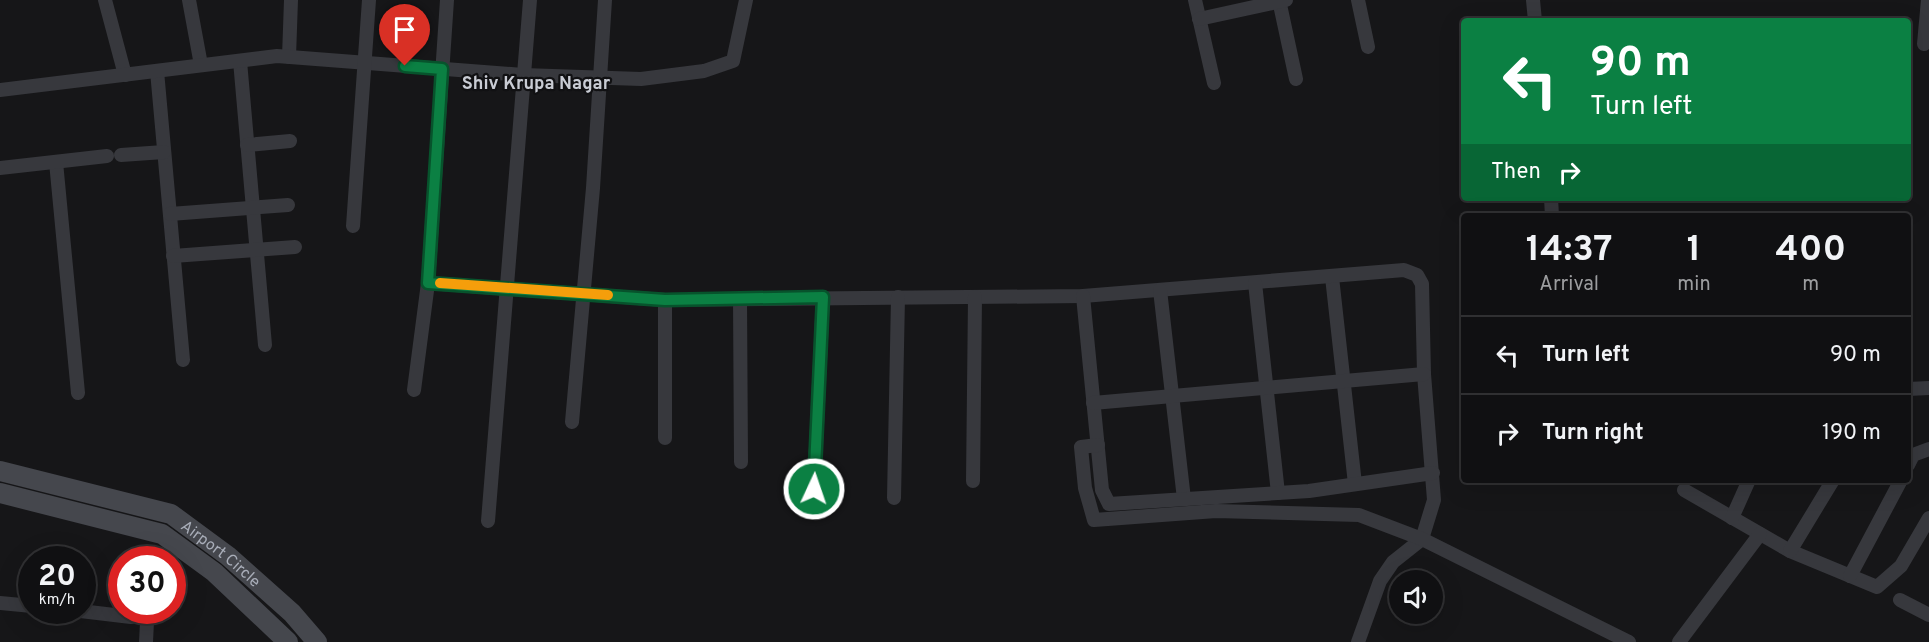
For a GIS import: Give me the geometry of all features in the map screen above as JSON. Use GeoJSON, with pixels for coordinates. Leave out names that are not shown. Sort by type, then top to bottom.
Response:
{"type":"FeatureCollection","features":[{"type":"Feature","properties":{"kind":"main road","name":"Airport Circle"},"geometry":{"type":"LineString","coordinates":[[0,471],[171,514],[228,556],[292,613],[317,642]]}},
{"type":"Feature","properties":{"kind":"main road","name":"Airport Circle"},"geometry":{"type":"LineString","coordinates":[[0,493],[162,534],[214,572],[288,642]]}},
{"type":"Feature","properties":{"kind":"street"},"geometry":{"type":"LineString","coordinates":[[105,0],[125,75]]}},
{"type":"Feature","properties":{"kind":"street"},"geometry":{"type":"LineString","coordinates":[[189,0],[201,65]]}},
{"type":"Feature","properties":{"kind":"street"},"geometry":{"type":"LineString","coordinates":[[289,57],[291,0]]}},
{"type":"Feature","properties":{"kind":"street"},"geometry":{"type":"LineString","coordinates":[[353,226],[367,63],[369,0]]}},
{"type":"Feature","properties":{"kind":"street"},"geometry":{"type":"LineString","coordinates":[[414,390],[428,283],[447,0]]}},
{"type":"Feature","properties":{"kind":"street"},"geometry":{"type":"LineString","coordinates":[[488,521],[530,0]]}},
{"type":"Feature","properties":{"kind":"street"},"geometry":{"type":"LineString","coordinates":[[572,422],[593,189],[605,0]]}},
{"type":"Feature","properties":{"kind":"street"},"geometry":{"type":"LineString","coordinates":[[0,90],[201,65],[289,57],[523,75],[641,79],[704,71],[733,61],[746,0]]}},
{"type":"Feature","properties":{"kind":"street"},"geometry":{"type":"LineString","coordinates":[[1195,0],[1214,83]]}},
{"type":"Feature","properties":{"kind":"street"},"geometry":{"type":"LineString","coordinates":[[1358,0],[1368,47]]}},
{"type":"Feature","properties":{"kind":"street"},"geometry":{"type":"LineString","coordinates":[[1533,0],[1535,18]]}},
{"type":"Feature","properties":{"kind":"street"},"geometry":{"type":"LineString","coordinates":[[1924,44],[1928,0]]}},
{"type":"Feature","properties":{"kind":"street"},"geometry":{"type":"LineString","coordinates":[[1199,19],[1281,1],[1296,79]]}},
{"type":"Feature","properties":{"kind":"street"},"geometry":{"type":"LineString","coordinates":[[240,61],[265,345]]}},
{"type":"Feature","properties":{"kind":"street"},"geometry":{"type":"LineString","coordinates":[[157,71],[183,360]]}},
{"type":"Feature","properties":{"kind":"street"},"geometry":{"type":"LineString","coordinates":[[247,145],[290,141]]}},
{"type":"Feature","properties":{"kind":"street"},"geometry":{"type":"LineString","coordinates":[[0,168],[164,152]]}},
{"type":"Feature","properties":{"kind":"street"},"geometry":{"type":"LineString","coordinates":[[56,162],[78,393]]}},
{"type":"Feature","properties":{"kind":"street"},"geometry":{"type":"LineString","coordinates":[[170,214],[288,205]]}},
{"type":"Feature","properties":{"kind":"street"},"geometry":{"type":"LineString","coordinates":[[173,256],[295,247]]}},
{"type":"Feature","properties":{"kind":"street"},"geometry":{"type":"LineString","coordinates":[[428,283],[665,300],[1083,296],[1404,270],[1417,275],[1422,284],[1424,374],[1434,500],[1422,539],[1393,562],[1380,581],[1358,642]]}},
{"type":"Feature","properties":{"kind":"street"},"geometry":{"type":"LineString","coordinates":[[1332,277],[1354,484]]}},
{"type":"Feature","properties":{"kind":"street"},"geometry":{"type":"LineString","coordinates":[[1255,283],[1278,493]]}},
{"type":"Feature","properties":{"kind":"street"},"geometry":{"type":"LineString","coordinates":[[1160,290],[1184,499]]}},
{"type":"Feature","properties":{"kind":"street"},"geometry":{"type":"LineString","coordinates":[[1083,296],[1102,490],[1109,504],[1278,493],[1433,473]]}},
{"type":"Feature","properties":{"kind":"street"},"geometry":{"type":"LineString","coordinates":[[814,489],[823,297]]}},
{"type":"Feature","properties":{"kind":"street"},"geometry":{"type":"LineString","coordinates":[[894,498],[898,297]]}},
{"type":"Feature","properties":{"kind":"street"},"geometry":{"type":"LineString","coordinates":[[973,481],[975,297]]}},
{"type":"Feature","properties":{"kind":"street"},"geometry":{"type":"LineString","coordinates":[[740,298],[741,462]]}},
{"type":"Feature","properties":{"kind":"street"},"geometry":{"type":"LineString","coordinates":[[665,300],[665,438]]}},
{"type":"Feature","properties":{"kind":"street"},"geometry":{"type":"LineString","coordinates":[[1093,403],[1424,374]]}},
{"type":"Feature","properties":{"kind":"street"},"geometry":{"type":"LineString","coordinates":[[1911,389],[1929,388]]}},
{"type":"Feature","properties":{"kind":"street"},"geometry":{"type":"LineString","coordinates":[[1098,445],[1081,447],[1085,488],[1094,520],[1216,511],[1359,515],[1422,539],[1629,642]]}},
{"type":"Feature","properties":{"kind":"street"},"geometry":{"type":"LineString","coordinates":[[1911,460],[1913,456],[1929,449]]}},
{"type":"Feature","properties":{"kind":"street"},"geometry":{"type":"LineString","coordinates":[[1732,518],[1748,483]]}},
{"type":"Feature","properties":{"kind":"street"},"geometry":{"type":"LineString","coordinates":[[1790,551],[1831,483]]}},
{"type":"Feature","properties":{"kind":"street"},"geometry":{"type":"LineString","coordinates":[[1850,576],[1899,483]]}},
{"type":"Feature","properties":{"kind":"street"},"geometry":{"type":"LineString","coordinates":[[1684,490],[1790,551],[1877,587],[1902,566],[1929,518]]}},
{"type":"Feature","properties":{"kind":"street"},"geometry":{"type":"LineString","coordinates":[[1679,642],[1760,534]]}},
{"type":"Feature","properties":{"kind":"street"},"geometry":{"type":"LineString","coordinates":[[1900,600],[1929,615]]}},
{"type":"Feature","properties":{"kind":"street"},"geometry":{"type":"LineString","coordinates":[[0,603],[18,605]]}},
{"type":"Feature","properties":{"kind":"street"},"geometry":{"type":"LineString","coordinates":[[146,642],[147,624]]}},
{"type":"Feature","properties":{"kind":"slow traffic"},"geometry":{"type":"LineString","coordinates":[[440,283],[608,295]]}},
{"type":"Feature","properties":{"kind":"district","name":"Shiv Krupa Nagar"},"geometry":{"type":"Point","coordinates":[536,83]}},
{"type":"Feature","properties":{"kind":"route"},"geometry":{"type":"LineString","coordinates":[[405,66],[442,69],[428,283],[665,300],[823,297],[814,489]]}}]}
